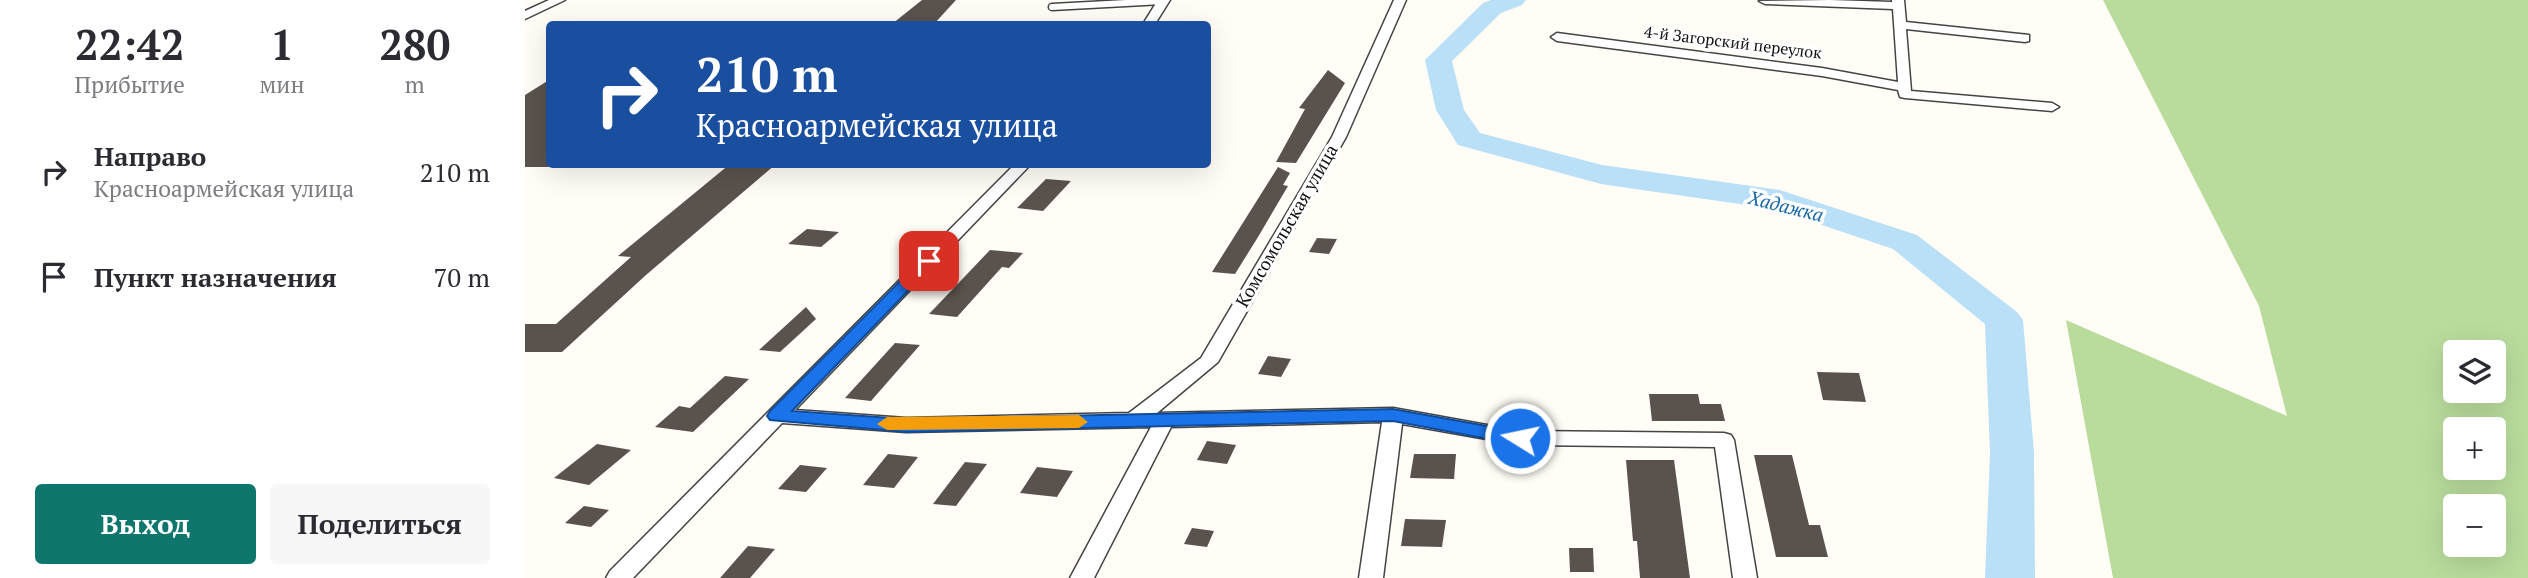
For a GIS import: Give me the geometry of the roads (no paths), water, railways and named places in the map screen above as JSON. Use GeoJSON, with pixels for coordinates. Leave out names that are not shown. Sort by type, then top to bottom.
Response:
{"type":"FeatureCollection","features":[{"type":"Feature","properties":{"kind":"street"},"geometry":{"type":"LineString","coordinates":[[525,15],[559,0]]}},
{"type":"Feature","properties":{"kind":"street","name":"Комсомольская улица"},"geometry":{"type":"LineString","coordinates":[[1133,421],[1208,362],[1339,137],[1400,0]]}},
{"type":"Feature","properties":{"kind":"street"},"geometry":{"type":"LineString","coordinates":[[1151,21],[1163,1]]}},
{"type":"Feature","properties":{"kind":"street"},"geometry":{"type":"LineString","coordinates":[[1765,1],[1898,3],[1905,91]]}},
{"type":"Feature","properties":{"kind":"street"},"geometry":{"type":"LineString","coordinates":[[1898,25],[2025,38]]}},
{"type":"Feature","properties":{"kind":"street","name":"4-й Загорский переулок"},"geometry":{"type":"LineString","coordinates":[[1556,37],[1822,72],[1905,91],[2052,107]]}},
{"type":"Feature","properties":{"kind":"street"},"geometry":{"type":"LineString","coordinates":[[618,578],[1020,168]]}},
{"type":"Feature","properties":{"kind":"street"},"geometry":{"type":"LineString","coordinates":[[776,416],[906,425],[1393,415],[1520,438],[1724,440],[1745,578]]}},
{"type":"Feature","properties":{"kind":"street"},"geometry":{"type":"LineString","coordinates":[[1371,578],[1393,415]]}},
{"type":"Feature","properties":{"kind":"street"},"geometry":{"type":"LineString","coordinates":[[1083,578],[1164,421]]}},
{"type":"Feature","properties":{"kind":"lane"},"geometry":{"type":"LineString","coordinates":[[1052,7],[1163,1]]}},
{"type":"Feature","properties":{"kind":"waterway","name":"Хадажка"},"geometry":{"type":"LineString","coordinates":[[1514,0],[1492,8],[1438,60],[1450,110],[1469,139],[1601,174],[1780,200],[1905,242],[2004,320],[2012,453],[2010,578]]}}]}
